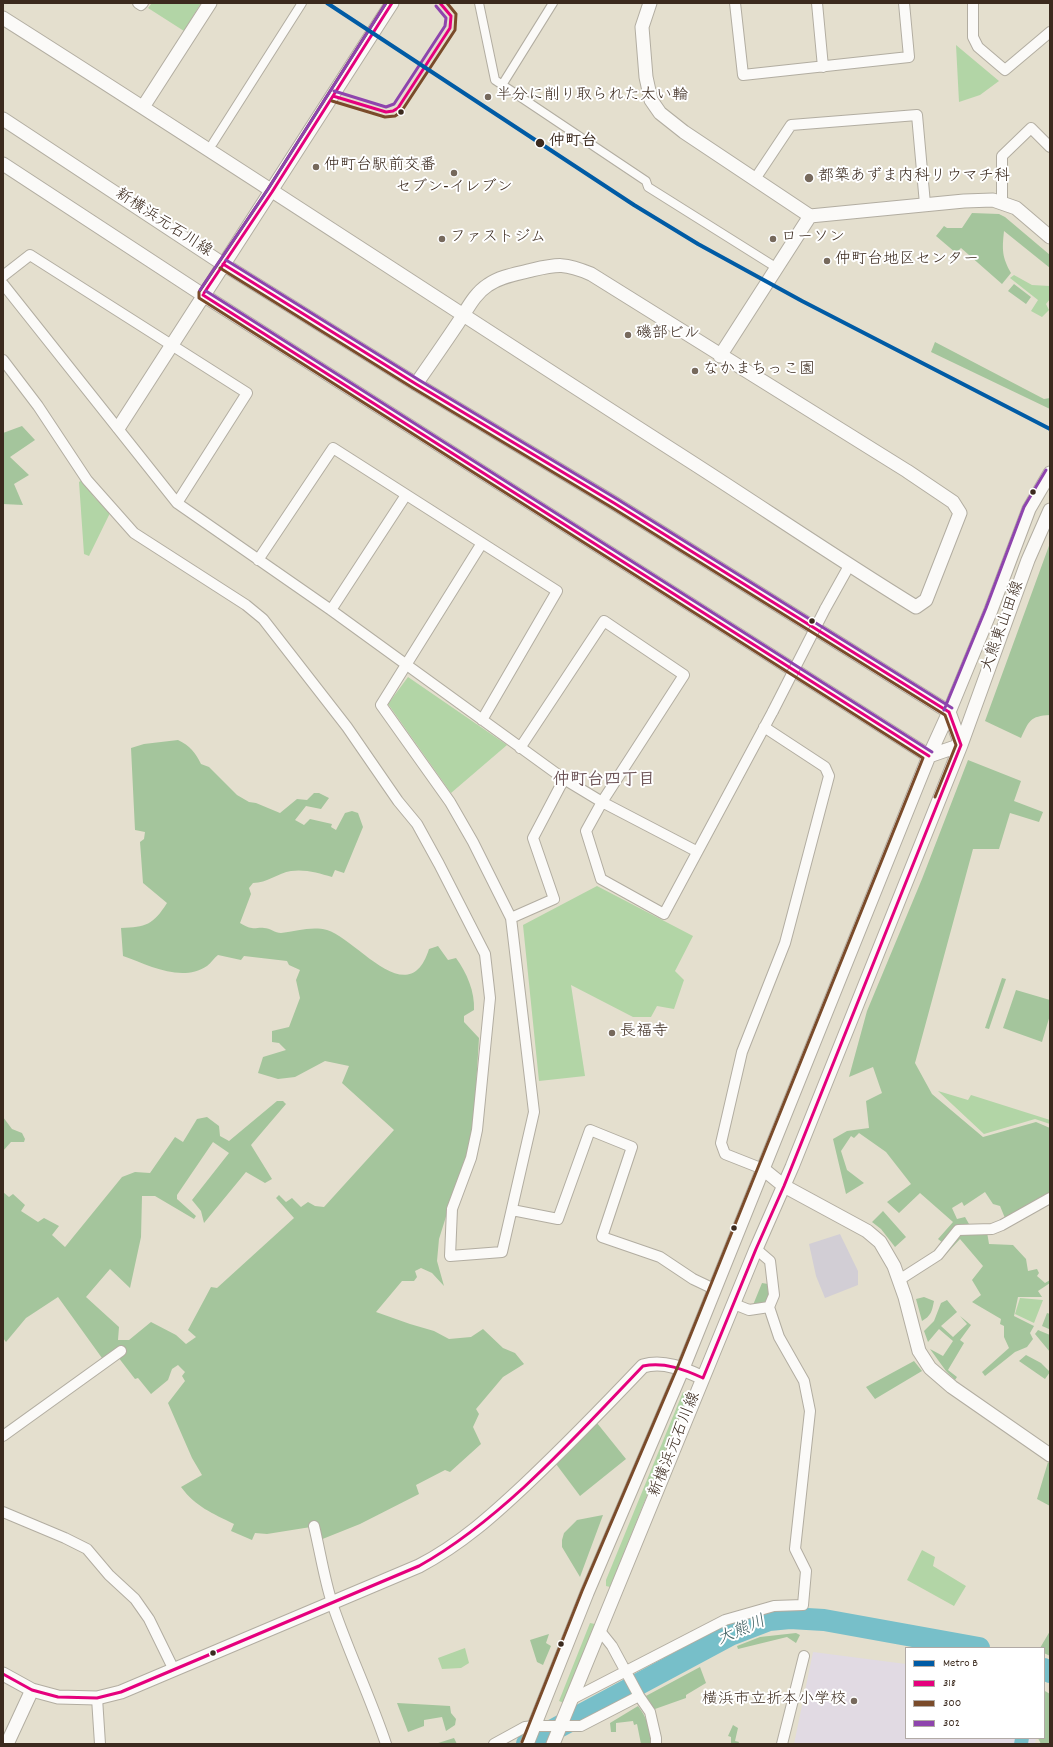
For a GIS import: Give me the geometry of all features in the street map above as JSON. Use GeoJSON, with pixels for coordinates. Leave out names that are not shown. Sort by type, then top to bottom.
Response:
{"type":"FeatureCollection","features":[{"type":"Feature","properties":{"kind":"street"},"geometry":{"type":"LineString","coordinates":[[138,3],[141,5],[143,3]]}},
{"type":"Feature","properties":{"kind":"street"},"geometry":{"type":"LineString","coordinates":[[143,107],[210,3]]}},
{"type":"Feature","properties":{"kind":"street"},"geometry":{"type":"LineString","coordinates":[[212,143],[302,3]]}},
{"type":"Feature","properties":{"kind":"street"},"geometry":{"type":"LineString","coordinates":[[119,427],[223,264],[272,192],[392,3]]}},
{"type":"Feature","properties":{"kind":"street"},"geometry":{"type":"LineString","coordinates":[[479,3],[495,80],[646,181],[648,187],[777,268]]}},
{"type":"Feature","properties":{"kind":"street"},"geometry":{"type":"LineString","coordinates":[[502,85],[553,3]]}},
{"type":"Feature","properties":{"kind":"street"},"geometry":{"type":"LineString","coordinates":[[650,3],[642,26],[646,77],[651,100],[660,113],[684,132],[810,216],[964,200],[993,200],[1016,208],[1050,238]]}},
{"type":"Feature","properties":{"kind":"street"},"geometry":{"type":"LineString","coordinates":[[735,3],[743,75],[909,57],[904,3]]}},
{"type":"Feature","properties":{"kind":"street"},"geometry":{"type":"LineString","coordinates":[[817,3],[823,67]]}},
{"type":"Feature","properties":{"kind":"street"},"geometry":{"type":"LineString","coordinates":[[973,3],[974,37],[978,47],[1005,70],[1050,32]]}},
{"type":"Feature","properties":{"kind":"street"},"geometry":{"type":"LineString","coordinates":[[3,18],[143,107],[272,192],[464,315],[849,566],[916,607],[926,600],[960,513],[953,502],[907,471],[590,274],[571,266],[561,264],[500,278],[480,291],[464,315],[416,384]]}},
{"type":"Feature","properties":{"kind":"street"},"geometry":{"type":"LineString","coordinates":[[755,179],[791,126],[917,115],[925,204]]}},
{"type":"Feature","properties":{"kind":"street","name":"新横浜元石川線"},"geometry":{"type":"LineString","coordinates":[[3,119],[223,264],[416,384],[614,503],[949,712]]}},
{"type":"Feature","properties":{"kind":"street"},"geometry":{"type":"LineString","coordinates":[[1002,202],[1002,156],[1031,128],[1050,147]]}},
{"type":"Feature","properties":{"kind":"street"},"geometry":{"type":"LineString","coordinates":[[3,164],[203,296],[929,756],[961,745],[949,712]]}},
{"type":"Feature","properties":{"kind":"street"},"geometry":{"type":"LineString","coordinates":[[720,356],[810,216]]}},
{"type":"Feature","properties":{"kind":"street"},"geometry":{"type":"LineString","coordinates":[[3,276],[30,255],[247,393],[177,503]]}},
{"type":"Feature","properties":{"kind":"street"},"geometry":{"type":"LineString","coordinates":[[3,284],[119,427],[177,503],[331,610],[406,666],[564,779],[602,802],[696,851]]}},
{"type":"Feature","properties":{"kind":"street"},"geometry":{"type":"LineString","coordinates":[[3,360],[38,406],[87,480],[134,533],[246,605],[263,619],[347,728],[398,801],[417,824],[470,922],[485,954],[490,998],[477,1130],[471,1158],[452,1210],[450,1256],[502,1252],[534,1112],[511,918],[474,842],[450,802],[381,705],[482,543]]}},
{"type":"Feature","properties":{"kind":"street"},"geometry":{"type":"LineString","coordinates":[[258,560],[333,448],[557,591],[482,720]]}},
{"type":"Feature","properties":{"kind":"street","name":"大熊東山田線"},"geometry":{"type":"LineString","coordinates":[[929,756],[949,712],[991,610],[1029,509],[1050,473]]}},
{"type":"Feature","properties":{"kind":"street"},"geometry":{"type":"LineString","coordinates":[[331,610],[406,495]]}},
{"type":"Feature","properties":{"kind":"street","name":"大熊東山田線"},"geometry":{"type":"LineString","coordinates":[[961,745],[1028,560],[1050,510]]}},
{"type":"Feature","properties":{"kind":"street"},"geometry":{"type":"LineString","coordinates":[[520,748],[604,621],[684,675],[602,802],[586,832],[601,879],[664,914],[696,851],[773,711],[825,609],[849,566]]}},
{"type":"Feature","properties":{"kind":"street"},"geometry":{"type":"LineString","coordinates":[[764,727],[825,767],[829,776],[785,943],[742,1052],[721,1144],[725,1154],[763,1169],[784,1186],[867,1231],[880,1242],[894,1266],[905,1297],[919,1351],[930,1368],[952,1387],[1050,1455]]}},
{"type":"Feature","properties":{"kind":"street","name":"新横浜元石川線"},"geometry":{"type":"LineString","coordinates":[[554,1744],[756,1249],[784,1186],[961,745]]}},
{"type":"Feature","properties":{"kind":"street","name":"新横浜元石川線"},"geometry":{"type":"LineString","coordinates":[[528,1744],[587,1593],[683,1368],[929,756]]}},
{"type":"Feature","properties":{"kind":"street"},"geometry":{"type":"LineString","coordinates":[[511,918],[554,899],[533,838],[564,779]]}},
{"type":"Feature","properties":{"kind":"street"},"geometry":{"type":"LineString","coordinates":[[512,1210],[558,1219],[590,1130],[632,1147],[602,1238],[660,1257],[693,1279],[714,1289]]}},
{"type":"Feature","properties":{"kind":"street"},"geometry":{"type":"LineString","coordinates":[[899,1280],[938,1255],[958,1230],[992,1229],[1002,1226],[1049,1200]]}},
{"type":"Feature","properties":{"kind":"street"},"geometry":{"type":"LineString","coordinates":[[572,1699],[725,1620],[774,1606],[803,1605],[806,1571],[795,1549],[810,1411],[804,1381],[779,1337],[769,1307],[774,1295],[770,1261],[756,1249]]}},
{"type":"Feature","properties":{"kind":"street"},"geometry":{"type":"LineString","coordinates":[[734,1304],[749,1310],[769,1307]]}},
{"type":"Feature","properties":{"kind":"street"},"geometry":{"type":"LineString","coordinates":[[3,1436],[121,1350]]}},
{"type":"Feature","properties":{"kind":"street"},"geometry":{"type":"LineString","coordinates":[[3,1674],[32,1690],[58,1697],[97,1698],[121,1692],[174,1670],[419,1566],[442,1554],[463,1540],[488,1520],[546,1466],[643,1366],[653,1363],[683,1368],[703,1378]]}},
{"type":"Feature","properties":{"kind":"street"},"geometry":{"type":"LineString","coordinates":[[3,1512],[87,1549],[109,1575],[135,1599],[149,1619],[174,1670]]}},
{"type":"Feature","properties":{"kind":"street"},"geometry":{"type":"LineString","coordinates":[[314,1526],[332,1603],[365,1690],[377,1716],[386,1744]]}},
{"type":"Feature","properties":{"kind":"street"},"geometry":{"type":"LineString","coordinates":[[600,1631],[612,1646],[638,1696],[650,1712],[656,1744]]}},
{"type":"Feature","properties":{"kind":"street"},"geometry":{"type":"LineString","coordinates":[[782,1744],[804,1656]]}},
{"type":"Feature","properties":{"kind":"street"},"geometry":{"type":"LineString","coordinates":[[7,1744],[32,1690]]}},
{"type":"Feature","properties":{"kind":"street"},"geometry":{"type":"LineString","coordinates":[[494,1744],[525,1727],[581,1726],[638,1696]]}},
{"type":"Feature","properties":{"kind":"street"},"geometry":{"type":"LineString","coordinates":[[97,1698],[100,1744]]}},
{"type":"Feature","properties":{"kind":"shaded area"},"geometry":{"type":"Polygon","coordinates":[[[840,1234],[858,1271],[858,1285],[825,1298],[816,1276],[809,1244],[840,1234]]]}},
{"type":"Feature","properties":{"kind":"shaded area","name":"横浜市立折本小学校"},"geometry":{"type":"Polygon","coordinates":[[[813,1652],[905,1664],[905,1739],[1036,1739],[1035,1744],[794,1744],[813,1652]]]}},
{"type":"Feature","properties":{"kind":"green space"},"geometry":{"type":"Polygon","coordinates":[[[152,3],[201,3],[184,31],[148,8],[152,3]]]}},
{"type":"Feature","properties":{"kind":"green space"},"geometry":{"type":"Polygon","coordinates":[[[956,45],[999,81],[980,95],[959,102],[956,45]]]}},
{"type":"Feature","properties":{"kind":"green space"},"geometry":{"type":"Polygon","coordinates":[[[972,213],[999,214],[1005,217],[1050,255],[1050,268],[1004,231],[1003,253],[1011,273],[1002,284],[961,248],[956,253],[936,236],[944,226],[947,228],[962,228],[972,213]]]}},
{"type":"Feature","properties":{"kind":"green space"},"geometry":{"type":"Polygon","coordinates":[[[1014,275],[1032,285],[1050,286],[1050,299],[1046,304],[1049,310],[1042,317],[1031,311],[1038,300],[1010,278],[1014,275]]]}},
{"type":"Feature","properties":{"kind":"green space"},"geometry":{"type":"Polygon","coordinates":[[[1014,284],[1031,297],[1026,304],[1008,291],[1014,284]]]}},
{"type":"Feature","properties":{"kind":"green space"},"geometry":{"type":"Polygon","coordinates":[[[935,342],[1044,399],[1050,398],[1050,409],[931,352],[935,342]]]}},
{"type":"Feature","properties":{"kind":"green space"},"geometry":{"type":"Polygon","coordinates":[[[22,426],[35,440],[10,457],[29,475],[14,484],[23,505],[3,504],[3,433],[22,426]]]}},
{"type":"Feature","properties":{"kind":"green space"},"geometry":{"type":"Polygon","coordinates":[[[82,480],[94,497],[110,513],[89,556],[84,554],[79,482],[82,480]]]}},
{"type":"Feature","properties":{"kind":"green space"},"geometry":{"type":"Polygon","coordinates":[[[1050,543],[1050,715],[1031,720],[1021,738],[985,721],[1050,543]]]}},
{"type":"Feature","properties":{"kind":"green space"},"geometry":{"type":"Polygon","coordinates":[[[408,677],[507,745],[451,793],[388,704],[408,677]]]}},
{"type":"Feature","properties":{"kind":"green space"},"geometry":{"type":"Polygon","coordinates":[[[178,740],[192,750],[201,764],[209,767],[237,795],[249,802],[256,803],[280,813],[297,799],[307,800],[314,793],[319,793],[329,798],[321,809],[306,806],[295,820],[304,825],[310,819],[332,824],[331,827],[336,830],[345,813],[352,811],[358,813],[363,827],[344,873],[335,870],[332,877],[307,871],[291,871],[258,883],[253,883],[249,888],[251,894],[240,923],[250,928],[266,928],[281,933],[310,929],[327,930],[339,936],[382,967],[396,973],[409,974],[420,967],[429,949],[438,946],[448,960],[456,958],[467,976],[472,990],[474,1010],[464,1016],[464,1022],[479,1038],[474,1120],[469,1150],[439,1239],[437,1261],[444,1286],[432,1273],[421,1268],[415,1271],[417,1277],[414,1281],[402,1281],[376,1312],[434,1331],[449,1339],[471,1337],[483,1329],[503,1348],[515,1353],[524,1364],[503,1377],[476,1409],[479,1414],[473,1427],[481,1444],[450,1472],[445,1470],[416,1485],[419,1494],[360,1524],[320,1540],[317,1526],[267,1534],[255,1533],[252,1540],[231,1531],[234,1524],[199,1505],[181,1487],[202,1475],[192,1458],[168,1403],[185,1381],[182,1376],[185,1372],[178,1365],[172,1369],[168,1380],[151,1394],[138,1378],[135,1379],[118,1357],[107,1365],[58,1297],[26,1318],[6,1342],[3,1338],[3,1192],[9,1197],[13,1194],[25,1205],[21,1211],[38,1222],[44,1218],[59,1226],[52,1235],[65,1247],[122,1177],[135,1172],[150,1173],[175,1137],[183,1142],[197,1119],[207,1117],[219,1126],[220,1136],[229,1141],[277,1101],[283,1101],[286,1104],[251,1145],[272,1179],[265,1183],[246,1172],[204,1223],[201,1211],[192,1200],[229,1153],[213,1142],[177,1195],[177,1199],[196,1216],[194,1219],[155,1196],[142,1196],[141,1237],[130,1288],[110,1269],[86,1297],[119,1327],[118,1340],[129,1340],[151,1322],[176,1335],[186,1344],[196,1337],[188,1330],[211,1287],[217,1288],[294,1218],[276,1198],[279,1195],[286,1202],[292,1198],[301,1207],[308,1202],[315,1206],[324,1207],[394,1130],[342,1083],[349,1066],[325,1061],[295,1077],[278,1079],[258,1073],[263,1057],[286,1050],[279,1043],[272,1042],[272,1031],[289,1027],[300,998],[296,980],[300,970],[289,965],[287,961],[244,956],[241,960],[218,955],[207,966],[197,971],[176,973],[154,968],[123,956],[121,928],[137,927],[148,923],[157,916],[167,903],[143,883],[140,842],[144,839],[145,832],[135,830],[131,748],[144,744],[178,740]]]}},
{"type":"Feature","properties":{"kind":"green space"},"geometry":{"type":"Polygon","coordinates":[[[968,760],[1021,781],[1014,801],[1043,812],[1039,822],[1010,813],[999,849],[973,849],[915,1063],[932,1094],[983,1137],[1036,1122],[1050,1128],[1050,1194],[1005,1218],[1000,1206],[993,1204],[985,1192],[964,1206],[962,1202],[952,1208],[957,1219],[965,1217],[969,1224],[959,1224],[943,1243],[938,1239],[953,1222],[920,1193],[899,1213],[887,1202],[911,1184],[886,1152],[859,1133],[854,1138],[851,1136],[841,1151],[847,1170],[864,1183],[846,1194],[833,1139],[847,1131],[869,1128],[866,1101],[882,1093],[873,1067],[849,1077],[867,1011],[922,879],[968,760]]]}},
{"type":"Feature","properties":{"kind":"green space"},"geometry":{"type":"Polygon","coordinates":[[[597,886],[693,936],[675,971],[684,980],[674,1009],[657,1006],[651,1017],[633,1017],[571,985],[585,1076],[539,1081],[523,925],[597,886]]]}},
{"type":"Feature","properties":{"kind":"green space"},"geometry":{"type":"Polygon","coordinates":[[[1002,978],[1006,979],[989,1029],[985,1028],[1002,978]]]}},
{"type":"Feature","properties":{"kind":"green space"},"geometry":{"type":"Polygon","coordinates":[[[1016,990],[1050,1000],[1050,1015],[1042,1042],[1003,1028],[1016,990]]]}},
{"type":"Feature","properties":{"kind":"green space"},"geometry":{"type":"Polygon","coordinates":[[[938,1091],[968,1100],[971,1095],[1050,1120],[1050,1124],[1035,1119],[984,1134],[938,1091]]]}},
{"type":"Feature","properties":{"kind":"green space"},"geometry":{"type":"Polygon","coordinates":[[[3,1117],[12,1129],[22,1133],[25,1139],[24,1142],[11,1142],[3,1151],[3,1117]]]}},
{"type":"Feature","properties":{"kind":"green space"},"geometry":{"type":"Polygon","coordinates":[[[883,1211],[906,1237],[895,1247],[881,1229],[872,1222],[883,1211]]]}},
{"type":"Feature","properties":{"kind":"green space"},"geometry":{"type":"Polygon","coordinates":[[[958,1232],[987,1232],[989,1244],[1013,1245],[1026,1259],[1028,1271],[1037,1269],[1039,1273],[1037,1276],[1045,1283],[1050,1280],[1050,1283],[1038,1291],[1042,1297],[1018,1297],[1014,1316],[1034,1326],[1030,1333],[1033,1339],[1027,1347],[1015,1352],[985,1376],[982,1372],[1009,1348],[1004,1337],[1004,1326],[1000,1324],[1001,1319],[972,1302],[981,1295],[972,1280],[983,1266],[960,1239],[945,1255],[943,1251],[958,1232]]]}},
{"type":"Feature","properties":{"kind":"green space"},"geometry":{"type":"Polygon","coordinates":[[[762,1283],[768,1284],[771,1294],[767,1304],[753,1305],[762,1283]]]}},
{"type":"Feature","properties":{"kind":"green space"},"geometry":{"type":"Polygon","coordinates":[[[924,1297],[934,1301],[931,1313],[922,1321],[916,1299],[924,1297]]]}},
{"type":"Feature","properties":{"kind":"green space"},"geometry":{"type":"Polygon","coordinates":[[[1020,1298],[1043,1300],[1034,1323],[1015,1314],[1020,1298]]]}},
{"type":"Feature","properties":{"kind":"green space"},"geometry":{"type":"Polygon","coordinates":[[[947,1300],[957,1312],[941,1326],[953,1337],[967,1324],[960,1316],[971,1325],[960,1340],[964,1343],[948,1370],[957,1377],[955,1380],[946,1371],[930,1349],[943,1356],[953,1341],[939,1329],[928,1342],[924,1331],[934,1321],[941,1303],[947,1300]]]}},
{"type":"Feature","properties":{"kind":"green space"},"geometry":{"type":"Polygon","coordinates":[[[1047,1313],[1050,1314],[1049,1329],[1042,1326],[1047,1313]]]}},
{"type":"Feature","properties":{"kind":"green space"},"geometry":{"type":"Polygon","coordinates":[[[1038,1330],[1050,1335],[1050,1352],[1035,1334],[1038,1330]]]}},
{"type":"Feature","properties":{"kind":"green space"},"geometry":{"type":"Polygon","coordinates":[[[1026,1355],[1041,1363],[1050,1372],[1045,1379],[1019,1361],[1026,1355]]]}},
{"type":"Feature","properties":{"kind":"green space"},"geometry":{"type":"Polygon","coordinates":[[[914,1361],[922,1371],[875,1399],[866,1387],[914,1361]]]}},
{"type":"Feature","properties":{"kind":"green space"},"geometry":{"type":"Polygon","coordinates":[[[683,1392],[688,1394],[610,1587],[606,1586],[606,1580],[683,1392]]]}},
{"type":"Feature","properties":{"kind":"green space"},"geometry":{"type":"Polygon","coordinates":[[[597,1423],[626,1459],[580,1496],[556,1464],[597,1423]]]}},
{"type":"Feature","properties":{"kind":"green space"},"geometry":{"type":"Polygon","coordinates":[[[1048,1462],[1050,1464],[1050,1506],[1037,1499],[1048,1462]]]}},
{"type":"Feature","properties":{"kind":"green space"},"geometry":{"type":"Polygon","coordinates":[[[603,1515],[580,1577],[562,1547],[564,1533],[577,1520],[603,1515]]]}},
{"type":"Feature","properties":{"kind":"green space"},"geometry":{"type":"Polygon","coordinates":[[[922,1550],[935,1557],[933,1566],[966,1586],[954,1606],[907,1580],[922,1550]]]}},
{"type":"Feature","properties":{"kind":"green space"},"geometry":{"type":"Polygon","coordinates":[[[590,1623],[595,1624],[564,1703],[559,1701],[590,1623]]]}},
{"type":"Feature","properties":{"kind":"green space"},"geometry":{"type":"Polygon","coordinates":[[[1050,1631],[1050,1656],[1045,1654],[1045,1647],[1041,1647],[1050,1631]]]}},
{"type":"Feature","properties":{"kind":"green space"},"geometry":{"type":"Polygon","coordinates":[[[796,1633],[800,1635],[796,1643],[787,1637],[738,1649],[737,1646],[760,1637],[796,1633]]]}},
{"type":"Feature","properties":{"kind":"green space"},"geometry":{"type":"Polygon","coordinates":[[[549,1634],[546,1643],[551,1646],[543,1665],[537,1662],[530,1640],[549,1634]]]}},
{"type":"Feature","properties":{"kind":"green space"},"geometry":{"type":"Polygon","coordinates":[[[465,1648],[469,1663],[461,1668],[442,1669],[438,1658],[465,1648]]]}},
{"type":"Feature","properties":{"kind":"green space"},"geometry":{"type":"Polygon","coordinates":[[[700,1667],[706,1683],[686,1695],[686,1698],[655,1709],[644,1697],[700,1667]]]}},
{"type":"Feature","properties":{"kind":"green space"},"geometry":{"type":"Polygon","coordinates":[[[1045,1691],[1050,1694],[1050,1744],[1041,1744],[1038,1739],[1045,1739],[1045,1691]]]}},
{"type":"Feature","properties":{"kind":"green space"},"geometry":{"type":"Polygon","coordinates":[[[397,1703],[450,1706],[451,1713],[456,1719],[455,1725],[446,1731],[442,1717],[424,1720],[424,1726],[408,1732],[397,1703]]]}},
{"type":"Feature","properties":{"kind":"green space"},"geometry":{"type":"Polygon","coordinates":[[[638,1706],[644,1714],[648,1724],[651,1734],[651,1744],[641,1744],[637,1724],[634,1725],[633,1721],[616,1723],[616,1732],[611,1732],[610,1723],[638,1706]]]}},
{"type":"Feature","properties":{"kind":"green space"},"geometry":{"type":"Polygon","coordinates":[[[733,1725],[738,1728],[735,1741],[739,1742],[738,1744],[731,1744],[731,1737],[728,1736],[733,1725]]]}},
{"type":"Feature","properties":{"kind":"green space"},"geometry":{"type":"Polygon","coordinates":[[[454,1738],[457,1744],[435,1744],[454,1738]]]}},
{"type":"Feature","properties":{"kind":"water"},"geometry":{"type":"Polygon","coordinates":[[[1015,1739],[1029,1739],[1028,1744],[1014,1744],[1015,1739]]]}},
{"type":"Feature","properties":{"kind":"waterway","name":"大熊川"},"geometry":{"type":"LineString","coordinates":[[527,1744],[730,1635],[769,1620],[790,1618],[824,1620],[973,1647]]}},
{"type":"Feature","properties":{"kind":"waterway","name":"大熊川"},"geometry":{"type":"LineString","coordinates":[[1045,1670],[1050,1672]]}},
{"type":"Feature","properties":{"kind":"metro line","name":"B"},"geometry":{"type":"LineString","coordinates":[[327,3],[634,205],[698,244],[802,301],[1050,429]]}},
{"type":"Feature","properties":{"kind":"transit line","name":"300"},"geometry":{"type":"LineString","coordinates":[[386,3],[268,189],[199,292],[199,298],[923,758],[678,1366],[582,1591],[522,1742]]}},
{"type":"Feature","properties":{"kind":"transit line","name":"302"},"geometry":{"type":"LineString","coordinates":[[200,290],[268,189],[386,3]]}},
{"type":"Feature","properties":{"kind":"transit line","name":"318"},"geometry":{"type":"LineString","coordinates":[[204,293],[272,192],[392,3]]}},
{"type":"Feature","properties":{"kind":"transit line","name":"318"},"geometry":{"type":"LineString","coordinates":[[333,96],[386,112],[393,111],[398,108],[450,28],[451,16],[440,3]]}},
{"type":"Feature","properties":{"kind":"transit line","name":"300"},"geometry":{"type":"LineString","coordinates":[[332,101],[385,117],[395,116],[401,112],[455,30],[456,14],[447,3]]}},
{"type":"Feature","properties":{"kind":"transit line","name":"302"},"geometry":{"type":"LineString","coordinates":[[334,91],[386,107],[394,104],[445,26],[446,18],[436,6]]}},
{"type":"Feature","properties":{"kind":"transit line","name":"302"},"geometry":{"type":"LineString","coordinates":[[226,260],[419,380],[617,499],[952,708]]}},
{"type":"Feature","properties":{"kind":"transit line","name":"318"},"geometry":{"type":"LineString","coordinates":[[223,264],[416,384],[614,503],[949,712],[961,745],[784,1186],[756,1249],[703,1378]]}},
{"type":"Feature","properties":{"kind":"transit line","name":"300"},"geometry":{"type":"LineString","coordinates":[[220,268],[413,388],[611,507],[945,715],[956,745],[935,797]]}},
{"type":"Feature","properties":{"kind":"transit line","name":"302"},"geometry":{"type":"LineString","coordinates":[[206,291],[932,752]]}},
{"type":"Feature","properties":{"kind":"transit line","name":"318"},"geometry":{"type":"LineString","coordinates":[[203,295],[929,756]]}},
{"type":"Feature","properties":{"kind":"transit line","name":"302"},"geometry":{"type":"LineString","coordinates":[[944,710],[986,608],[1024,507],[1046,470]]}},
{"type":"Feature","properties":{"kind":"transit line","name":"318"},"geometry":{"type":"LineString","coordinates":[[3,1674],[32,1690],[58,1697],[97,1698],[121,1692],[419,1566],[450,1547],[480,1525],[509,1500],[538,1474],[643,1366],[659,1365],[674,1367],[703,1378]]}},
{"type":"Feature","properties":{"kind":"place","name":"半分に削り取られた太い輪"},"geometry":{"type":"Point","coordinates":[488,97]}},
{"type":"Feature","properties":{"kind":"place","name":"仲町台"},"geometry":{"type":"Point","coordinates":[540,143]}},
{"type":"Feature","properties":{"kind":"place","name":"仲町台駅前交番"},"geometry":{"type":"Point","coordinates":[316,167]}},
{"type":"Feature","properties":{"kind":"place","name":"セブン-イレブン"},"geometry":{"type":"Point","coordinates":[454,173]}},
{"type":"Feature","properties":{"kind":"place","name":"都築あずま内科リウマチ科"},"geometry":{"type":"Point","coordinates":[809,178]}},
{"type":"Feature","properties":{"kind":"place","name":"ファストジム"},"geometry":{"type":"Point","coordinates":[442,239]}},
{"type":"Feature","properties":{"kind":"place","name":"ローソン"},"geometry":{"type":"Point","coordinates":[773,239]}},
{"type":"Feature","properties":{"kind":"place","name":"仲町台地区センター"},"geometry":{"type":"Point","coordinates":[827,261]}},
{"type":"Feature","properties":{"kind":"place","name":"磯部ビル"},"geometry":{"type":"Point","coordinates":[628,335]}},
{"type":"Feature","properties":{"kind":"place","name":"なかまちっこ園"},"geometry":{"type":"Point","coordinates":[695,371]}},
{"type":"Feature","properties":{"kind":"place","name":"長福寺"},"geometry":{"type":"Point","coordinates":[612,1033]}},
{"type":"Feature","properties":{"kind":"place","name":"横浜市立折本小学校"},"geometry":{"type":"Point","coordinates":[854,1701]}},
{"type":"Feature","properties":{"kind":"district","name":"仲町台四丁目"},"geometry":{"type":"Point","coordinates":[604,782]}}]}
